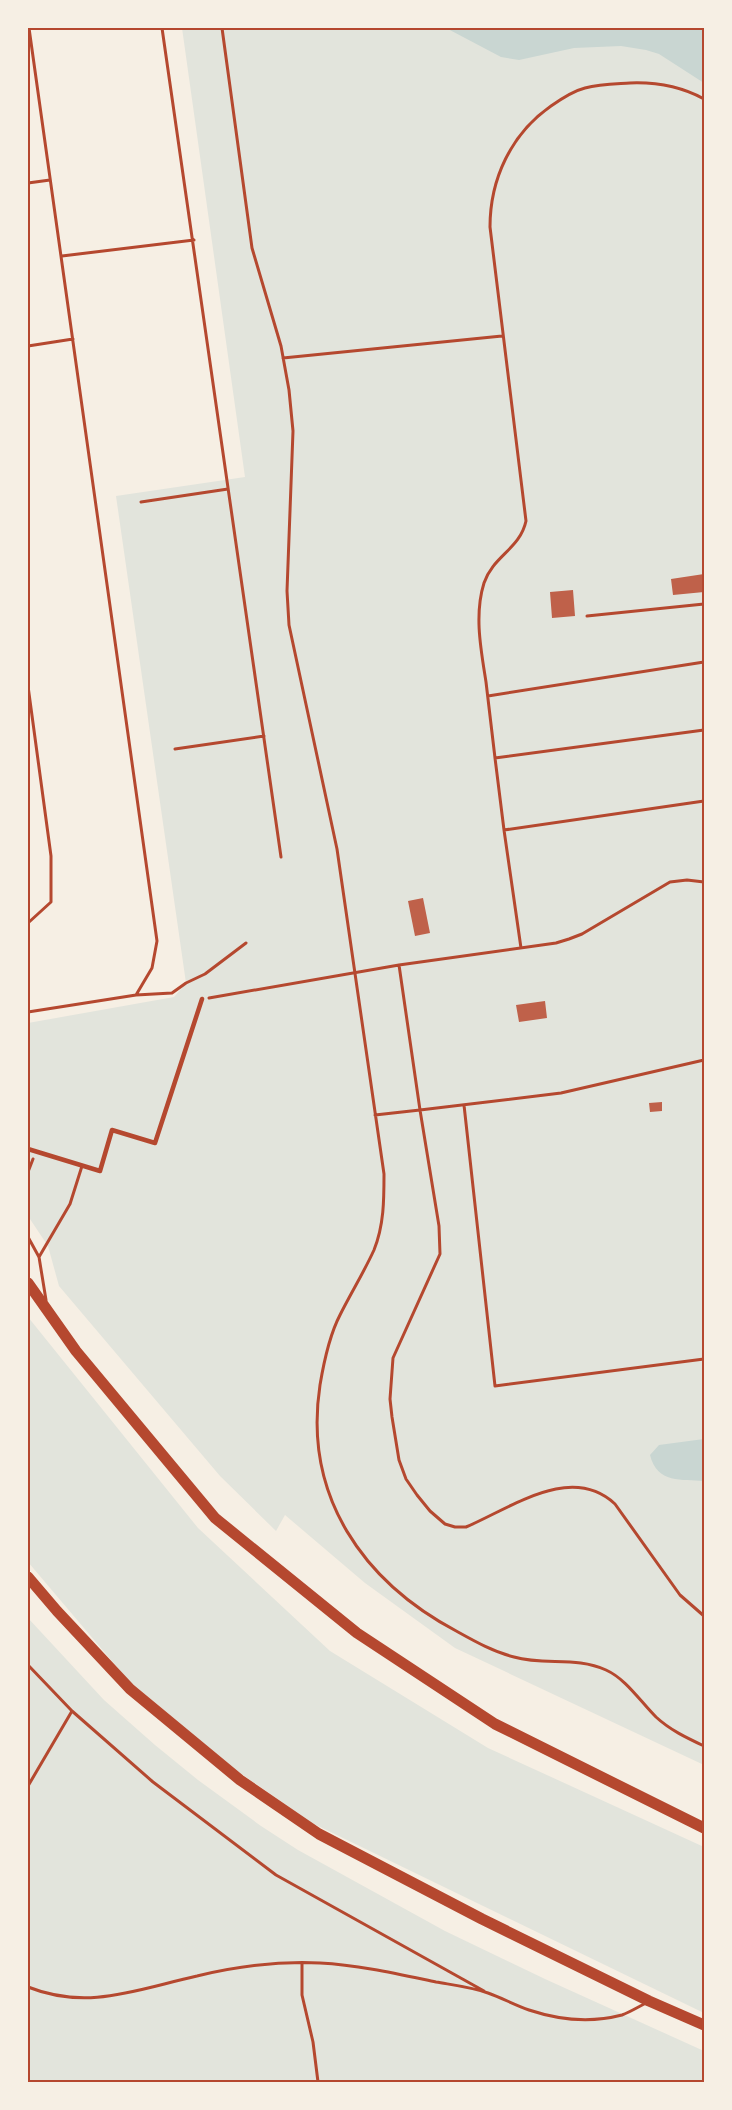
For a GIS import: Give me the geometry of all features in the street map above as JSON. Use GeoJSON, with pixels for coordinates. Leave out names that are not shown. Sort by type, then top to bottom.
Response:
{"type":"FeatureCollection","features":[{"type":"Feature","properties":{"kind":"highway"},"geometry":{"type":"LineString","coordinates":[[28,1283],[76,1351],[215,1518],[356,1633],[495,1724],[704,1828]]}},
{"type":"Feature","properties":{"kind":"highway"},"geometry":{"type":"LineString","coordinates":[[28,1577],[130,1689],[240,1780],[319,1834],[482,1919],[704,2025]]}},
{"type":"Feature","properties":{"kind":"street"},"geometry":{"type":"LineString","coordinates":[[28,1149],[100,1171],[112,1130],[155,1143],[202,1000]]}},
{"type":"Feature","properties":{"kind":"lane"},"geometry":{"type":"LineString","coordinates":[[29,28],[157,941],[152,968],[136,994]]}},
{"type":"Feature","properties":{"kind":"lane"},"geometry":{"type":"LineString","coordinates":[[162,28],[282,857]]}},
{"type":"Feature","properties":{"kind":"lane"},"geometry":{"type":"LineString","coordinates":[[28,183],[50,180]]}},
{"type":"Feature","properties":{"kind":"lane"},"geometry":{"type":"LineString","coordinates":[[62,256],[194,240]]}},
{"type":"Feature","properties":{"kind":"lane"},"geometry":{"type":"LineString","coordinates":[[28,346],[73,339]]}},
{"type":"Feature","properties":{"kind":"lane"},"geometry":{"type":"LineString","coordinates":[[141,502],[228,489]]}},
{"type":"Feature","properties":{"kind":"lane"},"geometry":{"type":"LineString","coordinates":[[28,686],[51,856],[51,902],[28,923]]}},
{"type":"Feature","properties":{"kind":"lane"},"geometry":{"type":"LineString","coordinates":[[175,749],[264,736]]}},
{"type":"Feature","properties":{"kind":"lane"},"geometry":{"type":"LineString","coordinates":[[28,1012],[136,994],[172,993],[186,983],[205,974],[246,943]]}},
{"type":"Feature","properties":{"kind":"lane"},"geometry":{"type":"LineString","coordinates":[[39,1257],[70,1204],[82,1166]]}},
{"type":"Feature","properties":{"kind":"lane"},"geometry":{"type":"LineString","coordinates":[[28,1237],[39,1257],[47,1310]]}},
{"type":"Feature","properties":{"kind":"lane"},"geometry":{"type":"LineString","coordinates":[[28,1665],[72,1711],[153,1782],[276,1875],[487,1992],[528,2010],[567,2020],[587,2020],[624,2014],[649,2000]]}},
{"type":"Feature","properties":{"kind":"lane"},"geometry":{"type":"LineString","coordinates":[[28,1786],[72,1711]]}},
{"type":"Feature","properties":{"kind":"lane"},"geometry":{"type":"LineString","coordinates":[[28,1987],[54,1996],[73,1998],[112,1997],[198,1975],[242,1967],[302,1963],[369,1969],[487,1992]]}},
{"type":"Feature","properties":{"kind":"lane"},"geometry":{"type":"LineString","coordinates":[[302,1963],[302,1995],[313,2042],[318,2082]]}},
{"type":"Feature","properties":{"kind":"path"},"geometry":{"type":"LineString","coordinates":[[222,28],[252,248],[284,358],[290,390],[293,431],[287,591],[289,626],[337,848],[384,1174],[384,1212],[374,1249],[339,1317],[327,1349],[320,1386],[317,1437],[321,1468],[332,1503],[347,1533],[379,1574],[410,1603],[443,1624],[489,1648],[515,1658],[572,1661],[591,1664],[608,1671],[623,1682],[657,1718],[683,1736],[704,1746]]}},
{"type":"Feature","properties":{"kind":"path"},"geometry":{"type":"LineString","coordinates":[[521,948],[479,630],[481,596],[490,571],[524,534],[526,521],[502,336],[490,212],[500,170],[519,135],[536,117],[559,100],[583,89],[607,84],[640,83],[691,91],[704,99]]}},
{"type":"Feature","properties":{"kind":"path"},"geometry":{"type":"LineString","coordinates":[[284,358],[502,336]]}},
{"type":"Feature","properties":{"kind":"path"},"geometry":{"type":"LineString","coordinates":[[587,616],[704,604]]}},
{"type":"Feature","properties":{"kind":"path"},"geometry":{"type":"LineString","coordinates":[[488,696],[704,662]]}},
{"type":"Feature","properties":{"kind":"path"},"geometry":{"type":"LineString","coordinates":[[495,758],[704,730]]}},
{"type":"Feature","properties":{"kind":"path"},"geometry":{"type":"LineString","coordinates":[[504,830],[704,801]]}},
{"type":"Feature","properties":{"kind":"path"},"geometry":{"type":"LineString","coordinates":[[202,1000],[354,973],[556,943],[582,934],[670,882],[687,880],[704,882]]}},
{"type":"Feature","properties":{"kind":"path"},"geometry":{"type":"LineString","coordinates":[[399,966],[440,1240],[440,1254],[393,1358],[390,1399],[398,1460],[406,1479],[430,1512],[445,1524],[455,1527],[466,1527],[547,1490],[572,1486],[595,1491],[615,1504],[680,1595],[704,1616]]}},
{"type":"Feature","properties":{"kind":"path"},"geometry":{"type":"LineString","coordinates":[[375,1115],[561,1093],[704,1060]]}},
{"type":"Feature","properties":{"kind":"path"},"geometry":{"type":"LineString","coordinates":[[464,1105],[495,1386],[704,1359]]}},
{"type":"Feature","properties":{"kind":"shaded area"},"geometry":{"type":"Polygon","coordinates":[[[182,28],[704,28],[704,1765],[455,1648],[365,1583],[285,1515],[276,1531],[220,1476],[59,1286],[48,1246],[28,1216],[28,1023],[174,997],[186,983],[116,496],[245,477],[182,28]]]}},
{"type":"Feature","properties":{"kind":"shaded area"},"geometry":{"type":"Polygon","coordinates":[[[446,28],[704,28],[704,83],[659,54],[646,50],[621,46],[574,48],[519,60],[501,57],[446,28]]]}},
{"type":"Feature","properties":{"kind":"shaded area"},"geometry":{"type":"Polygon","coordinates":[[[28,1317],[198,1528],[330,1651],[488,1748],[704,1847],[704,2013],[312,1823],[236,1770],[128,1680],[28,1562],[28,1317]]]}},
{"type":"Feature","properties":{"kind":"shaded area"},"geometry":{"type":"Polygon","coordinates":[[[704,1439],[704,1481],[671,1478],[658,1471],[653,1464],[650,1455],[659,1445],[704,1439]]]}},
{"type":"Feature","properties":{"kind":"shaded area"},"geometry":{"type":"Polygon","coordinates":[[[28,1618],[104,1700],[198,1780],[261,1826],[298,1850],[445,1931],[545,1979],[704,2051],[704,2082],[28,2082],[28,1618]]]}},
{"type":"Feature","properties":{"kind":"building"},"geometry":{"type":"Polygon","coordinates":[[[704,574],[704,592],[673,595],[671,579],[704,574]]]}},
{"type":"Feature","properties":{"kind":"building"},"geometry":{"type":"Polygon","coordinates":[[[573,590],[575,616],[552,618],[550,592],[573,590]]]}},
{"type":"Feature","properties":{"kind":"building"},"geometry":{"type":"Polygon","coordinates":[[[423,898],[430,933],[415,936],[408,901],[423,898]]]}},
{"type":"Feature","properties":{"kind":"building"},"geometry":{"type":"Polygon","coordinates":[[[545,1001],[547,1018],[519,1022],[516,1005],[545,1001]]]}},
{"type":"Feature","properties":{"kind":"building"},"geometry":{"type":"Polygon","coordinates":[[[662,1102],[662,1111],[650,1112],[649,1103],[662,1102]]]}}]}
